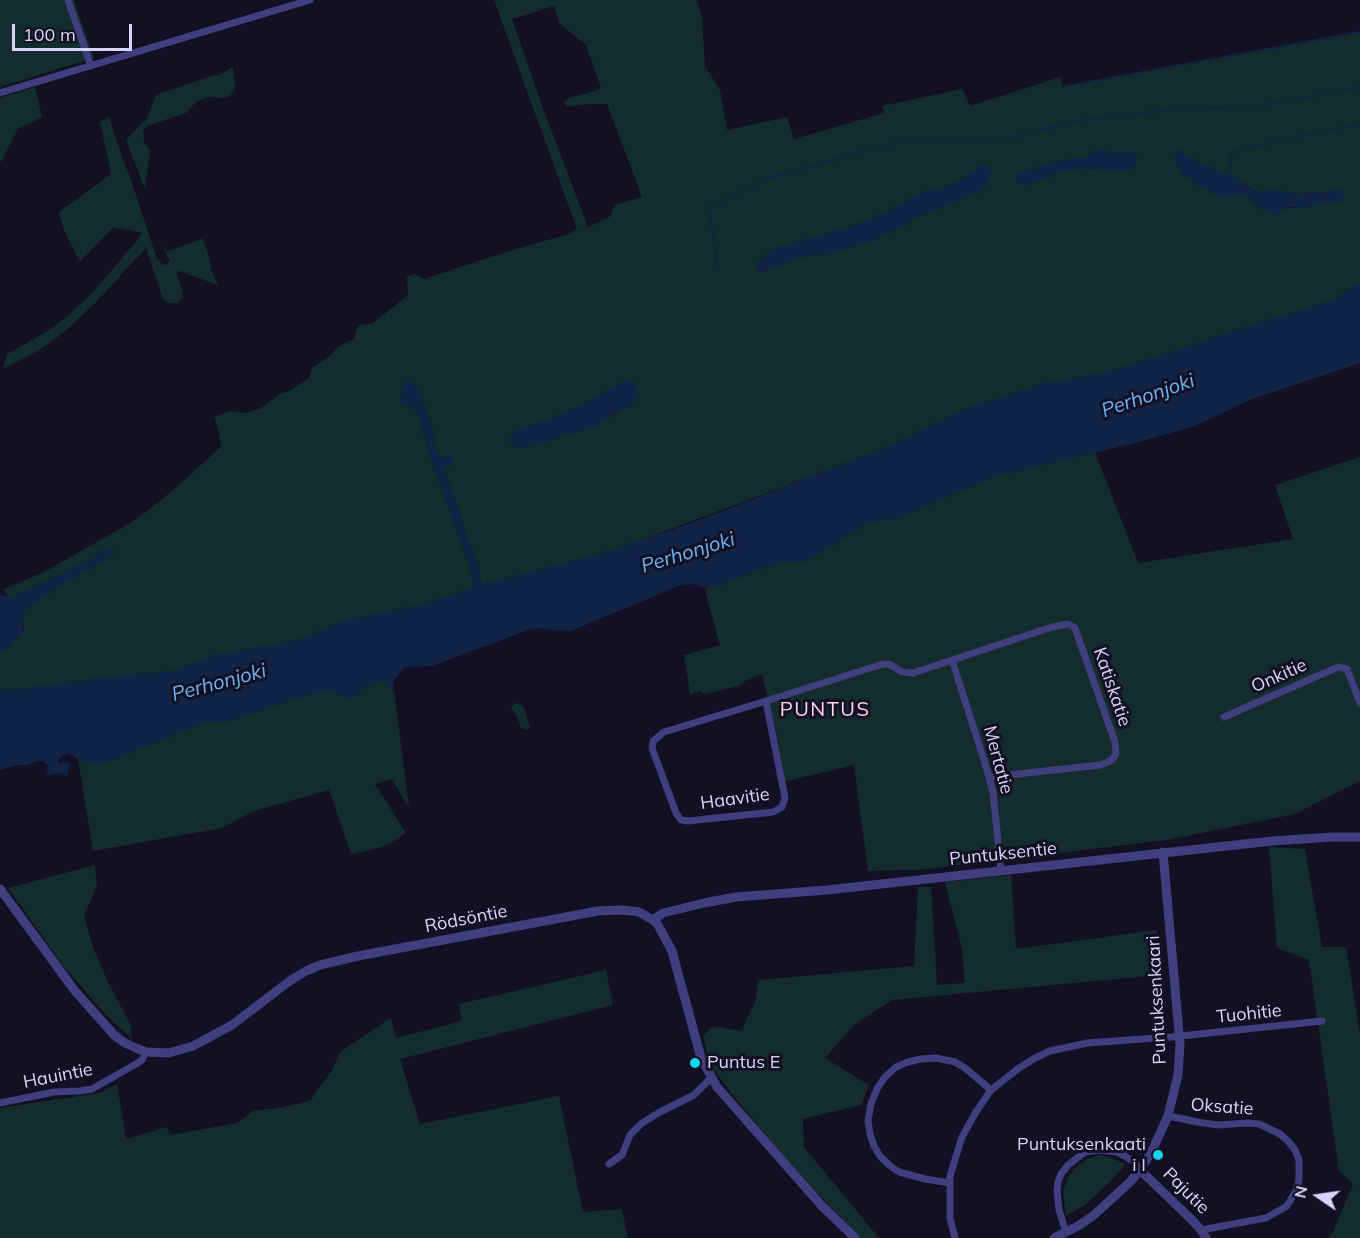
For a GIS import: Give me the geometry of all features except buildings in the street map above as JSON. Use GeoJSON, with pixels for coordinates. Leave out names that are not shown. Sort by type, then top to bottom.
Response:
{"type":"FeatureCollection","features":[{"type":"Feature","properties":{"kind":"street"},"geometry":{"type":"LineString","coordinates":[[68,0],[91,66]]}},
{"type":"Feature","properties":{"kind":"street"},"geometry":{"type":"LineString","coordinates":[[0,93],[310,0]]}},
{"type":"Feature","properties":{"kind":"street","name":"Katiskatie"},"geometry":{"type":"LineString","coordinates":[[952,660],[1052,627],[1068,624],[1075,628],[1115,742],[1116,754],[1112,760],[1101,765],[989,777]]}},
{"type":"Feature","properties":{"kind":"street","name":"Haavitie"},"geometry":{"type":"LineString","coordinates":[[766,701],[785,798],[782,807],[773,812],[681,820],[676,813],[652,748],[653,741],[664,732],[883,664],[889,664],[902,672],[913,673],[952,660]]}},
{"type":"Feature","properties":{"kind":"street","name":"Mertatie"},"geometry":{"type":"LineString","coordinates":[[952,660],[993,792],[1001,871]]}},
{"type":"Feature","properties":{"kind":"street","name":"Onkitie"},"geometry":{"type":"LineString","coordinates":[[1224,717],[1338,667],[1347,669],[1360,703]]}},
{"type":"Feature","properties":{"kind":"street","name":"Puntuksentie"},"geometry":{"type":"LineString","coordinates":[[653,920],[663,913],[736,897],[827,890],[1283,840],[1360,837]]}},
{"type":"Feature","properties":{"kind":"street","name":"Puntuksenkaari"},"geometry":{"type":"LineString","coordinates":[[1054,1238],[1094,1215],[1117,1195],[1140,1170],[1168,1116],[1178,1075],[1180,1036],[1163,852]]}},
{"type":"Feature","properties":{"kind":"street","name":"Rödsöntie"},"geometry":{"type":"LineString","coordinates":[[0,889],[75,991],[116,1036],[125,1043],[146,1052],[169,1053],[193,1046],[232,1025],[306,970],[320,965],[598,911],[632,910],[653,920]]}},
{"type":"Feature","properties":{"kind":"street"},"geometry":{"type":"LineString","coordinates":[[653,920],[666,937],[672,951],[701,1058],[711,1078],[822,1206],[855,1238]]}},
{"type":"Feature","properties":{"kind":"street","name":"Tuohitie"},"geometry":{"type":"LineString","coordinates":[[991,1090],[1035,1058],[1050,1051],[1087,1043],[1322,1022]]}},
{"type":"Feature","properties":{"kind":"street","name":"Hauintie"},"geometry":{"type":"LineString","coordinates":[[0,1102],[54,1092],[92,1089],[142,1060],[146,1052]]}},
{"type":"Feature","properties":{"kind":"street"},"geometry":{"type":"LineString","coordinates":[[950,1183],[899,1172],[880,1156],[874,1146],[868,1121],[877,1089],[896,1067],[908,1062],[936,1058],[955,1062],[991,1090],[962,1137],[952,1167],[950,1218],[955,1238]]}},
{"type":"Feature","properties":{"kind":"street"},"geometry":{"type":"LineString","coordinates":[[609,1164],[622,1155],[630,1135],[642,1123],[694,1095],[711,1078]]}},
{"type":"Feature","properties":{"kind":"street","name":"Oksatie"},"geometry":{"type":"LineString","coordinates":[[1168,1116],[1218,1125],[1259,1124],[1280,1134],[1295,1150],[1299,1160],[1297,1189],[1287,1206],[1266,1218],[1204,1234]]}},
{"type":"Feature","properties":{"kind":"street"},"geometry":{"type":"LineString","coordinates":[[1066,1232],[1059,1210],[1057,1191],[1061,1174],[1068,1165],[1085,1152],[1100,1150],[1117,1152],[1135,1163],[1140,1170]]}},
{"type":"Feature","properties":{"kind":"street","name":"Pajutie"},"geometry":{"type":"LineString","coordinates":[[1140,1170],[1182,1209],[1204,1234]]}},
{"type":"Feature","properties":{"kind":"green space"},"geometry":{"type":"Polygon","coordinates":[[[0,0],[74,0],[94,58],[0,87],[0,0]]]}},
{"type":"Feature","properties":{"kind":"green space"},"geometry":{"type":"Polygon","coordinates":[[[494,0],[697,0],[702,17],[705,66],[720,90],[727,130],[787,117],[794,139],[884,113],[882,106],[962,89],[970,106],[1060,77],[1063,87],[1360,33],[1360,282],[1336,299],[1105,373],[1045,383],[977,404],[897,443],[644,539],[596,555],[485,584],[481,583],[478,562],[467,538],[444,470],[444,467],[450,465],[449,456],[441,460],[420,393],[402,388],[401,404],[414,408],[418,413],[434,469],[473,578],[471,588],[428,603],[344,621],[295,641],[215,655],[174,671],[0,691],[0,651],[7,649],[14,640],[21,636],[24,628],[22,622],[27,608],[114,552],[106,548],[95,558],[14,596],[8,597],[4,589],[42,573],[113,533],[138,518],[172,491],[221,447],[214,417],[231,411],[245,413],[260,409],[280,394],[291,390],[309,378],[312,368],[330,356],[338,347],[354,339],[358,325],[372,324],[408,295],[407,276],[415,274],[424,279],[569,234],[577,229],[494,0]],[[554,6],[512,19],[588,227],[611,216],[614,205],[642,197],[607,104],[567,107],[564,103],[568,98],[601,88],[586,45],[559,23],[554,6]],[[1179,149],[1182,174],[1217,196],[1243,193],[1256,206],[1266,210],[1330,204],[1334,190],[1297,195],[1277,190],[1262,192],[1253,190],[1243,182],[1188,157],[1179,149]],[[1101,150],[1085,158],[1050,163],[1021,172],[1027,185],[1055,174],[1082,168],[1124,170],[1135,167],[1132,153],[1116,154],[1101,150]],[[976,168],[954,184],[924,191],[858,224],[777,247],[761,272],[790,260],[815,254],[834,253],[880,238],[942,206],[976,168]],[[627,379],[597,397],[558,416],[518,430],[522,448],[594,427],[620,412],[627,379]]]}},
{"type":"Feature","properties":{"kind":"green space"},"geometry":{"type":"Polygon","coordinates":[[[233,67],[235,86],[230,96],[202,99],[188,112],[147,126],[143,130],[144,142],[150,151],[145,189],[126,140],[147,118],[156,95],[219,75],[233,67]]]}},
{"type":"Feature","properties":{"kind":"green space"},"geometry":{"type":"Polygon","coordinates":[[[35,87],[42,117],[18,129],[1,162],[0,98],[35,87]]]}},
{"type":"Feature","properties":{"kind":"green space"},"geometry":{"type":"Polygon","coordinates":[[[109,117],[156,256],[162,264],[167,265],[170,261],[165,252],[160,237],[166,252],[203,239],[211,270],[218,285],[179,271],[176,272],[183,296],[178,303],[170,304],[163,299],[146,248],[96,302],[63,333],[39,350],[3,369],[7,354],[48,331],[70,314],[95,290],[143,233],[113,227],[80,262],[64,231],[59,212],[111,174],[100,122],[109,117]]]}},
{"type":"Feature","properties":{"kind":"green space"},"geometry":{"type":"Polygon","coordinates":[[[1095,452],[1138,563],[1293,539],[1275,485],[1360,457],[1360,781],[1295,814],[1167,840],[919,870],[868,871],[854,765],[783,782],[778,756],[779,744],[762,674],[739,686],[705,694],[700,691],[690,694],[684,655],[720,645],[706,588],[724,584],[765,567],[786,562],[803,562],[869,522],[902,517],[989,478],[1095,452]]]}},
{"type":"Feature","properties":{"kind":"green space"},"geometry":{"type":"Polygon","coordinates":[[[377,680],[385,682],[394,690],[409,808],[392,779],[375,784],[406,833],[389,844],[351,854],[329,790],[254,811],[222,828],[93,851],[78,759],[101,765],[199,724],[226,722],[329,689],[364,688],[372,686],[377,680]]]}},
{"type":"Feature","properties":{"kind":"green space"},"geometry":{"type":"Polygon","coordinates":[[[515,703],[524,708],[530,727],[526,730],[521,728],[512,710],[511,707],[515,703]]]}},
{"type":"Feature","properties":{"kind":"green space"},"geometry":{"type":"Polygon","coordinates":[[[1269,847],[1305,849],[1322,947],[1346,947],[1360,1034],[1360,1238],[1327,1238],[1333,1232],[1353,1184],[1339,1171],[1309,960],[1277,948],[1269,847]]]}},
{"type":"Feature","properties":{"kind":"green space"},"geometry":{"type":"Polygon","coordinates":[[[95,865],[97,886],[84,915],[93,947],[130,1024],[132,1039],[106,1015],[64,967],[8,888],[95,865]]]}},
{"type":"Feature","properties":{"kind":"green space"},"geometry":{"type":"Polygon","coordinates":[[[1011,875],[1016,949],[1157,930],[1160,975],[892,1000],[855,1024],[825,1058],[869,1085],[861,1105],[803,1119],[804,1147],[879,1238],[861,1238],[787,1161],[732,1094],[710,1065],[703,1036],[713,1026],[741,1031],[756,1000],[758,980],[914,966],[918,887],[931,887],[937,985],[965,983],[962,949],[945,882],[1011,875]]]}},
{"type":"Feature","properties":{"kind":"green space"},"geometry":{"type":"Polygon","coordinates":[[[606,970],[613,1005],[400,1059],[420,1124],[559,1096],[583,1212],[622,1209],[628,1238],[0,1238],[0,1108],[99,1093],[117,1084],[126,1139],[167,1127],[171,1135],[237,1123],[254,1110],[273,1109],[310,1101],[332,1070],[341,1051],[391,1018],[396,1038],[462,1021],[459,1004],[606,970]]]}},
{"type":"Feature","properties":{"kind":"green space"},"geometry":{"type":"Polygon","coordinates":[[[1100,1155],[1125,1164],[1085,1205],[1066,1216],[1063,1191],[1068,1178],[1075,1168],[1087,1159],[1100,1155]]]}},
{"type":"Feature","properties":{"kind":"water"},"geometry":{"type":"Polygon","coordinates":[[[1179,149],[1188,157],[1235,177],[1253,190],[1262,192],[1277,190],[1297,195],[1340,189],[1343,191],[1343,201],[1336,204],[1322,203],[1305,208],[1288,207],[1277,215],[1273,215],[1256,206],[1243,193],[1233,197],[1217,196],[1182,174],[1177,167],[1174,152],[1179,149]]]}},
{"type":"Feature","properties":{"kind":"water"},"geometry":{"type":"Polygon","coordinates":[[[1101,150],[1116,154],[1137,154],[1135,167],[1124,170],[1082,168],[1055,174],[1027,185],[1018,184],[1015,181],[1021,172],[1049,163],[1085,158],[1094,151],[1101,150]]]}},
{"type":"Feature","properties":{"kind":"water"},"geometry":{"type":"Polygon","coordinates":[[[982,165],[991,168],[991,172],[980,192],[924,214],[880,238],[834,253],[815,254],[790,260],[780,266],[760,272],[755,269],[761,258],[777,247],[858,224],[924,191],[954,184],[982,165]]]}},
{"type":"Feature","properties":{"kind":"water","name":"Perhonjoki"},"geometry":{"type":"Polygon","coordinates":[[[1360,282],[1360,363],[1252,399],[1195,426],[989,478],[902,517],[869,522],[803,562],[786,562],[765,567],[724,584],[706,588],[692,584],[678,586],[571,631],[542,628],[528,630],[432,666],[404,667],[393,682],[394,690],[385,682],[377,680],[372,686],[364,688],[358,695],[348,699],[329,690],[226,722],[199,724],[101,765],[78,759],[68,753],[58,761],[59,763],[69,762],[67,776],[59,773],[49,776],[48,766],[44,761],[0,770],[0,691],[174,671],[215,655],[295,641],[344,621],[428,603],[471,588],[473,578],[434,469],[418,413],[414,408],[401,404],[403,382],[408,381],[415,384],[420,393],[441,459],[454,455],[455,460],[444,467],[444,470],[467,538],[478,562],[481,583],[485,584],[596,555],[689,524],[897,443],[977,404],[1045,383],[1105,373],[1176,351],[1336,299],[1360,282]]]}},
{"type":"Feature","properties":{"kind":"water"},"geometry":{"type":"Polygon","coordinates":[[[626,379],[634,383],[637,390],[639,398],[633,405],[594,427],[522,448],[515,448],[511,445],[509,436],[518,430],[558,416],[597,397],[626,379]]]}},
{"type":"Feature","properties":{"kind":"water"},"geometry":{"type":"Polygon","coordinates":[[[106,548],[113,549],[114,552],[27,608],[22,622],[24,633],[7,649],[0,651],[0,595],[14,596],[95,558],[106,548]]]}},
{"type":"Feature","properties":{"kind":"waterway"},"geometry":{"type":"LineString","coordinates":[[1062,87],[1360,32]]}},
{"type":"Feature","properties":{"kind":"waterway"},"geometry":{"type":"LineString","coordinates":[[718,270],[709,208],[769,178],[901,141],[1009,139],[1074,121],[1179,109],[1255,107],[1360,87]]}},
{"type":"Feature","properties":{"kind":"waterway"},"geometry":{"type":"LineString","coordinates":[[1229,175],[1232,151],[1360,124]]}},
{"type":"Feature","properties":{"kind":"place","name":"Puntus E"},"geometry":{"type":"Point","coordinates":[695,1063]}},
{"type":"Feature","properties":{"kind":"place","name":"Puntuksenkaati i I"},"geometry":{"type":"Point","coordinates":[1158,1155]}},
{"type":"Feature","properties":{"kind":"district","name":"PUNTUS"},"geometry":{"type":"Point","coordinates":[825,710]}}]}
